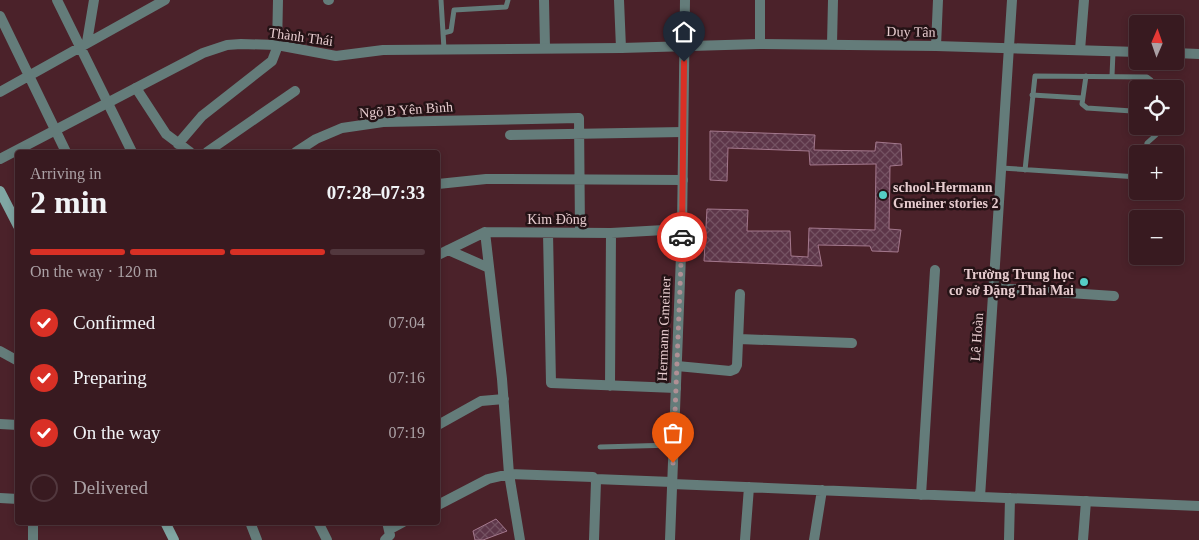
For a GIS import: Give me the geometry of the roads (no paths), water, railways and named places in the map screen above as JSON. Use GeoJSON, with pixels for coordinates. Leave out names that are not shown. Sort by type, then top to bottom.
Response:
{"type":"FeatureCollection","features":[{"type":"Feature","properties":{"kind":"main road"},"geometry":{"type":"LineString","coordinates":[[0,191],[15,220]]}},
{"type":"Feature","properties":{"kind":"main road"},"geometry":{"type":"LineString","coordinates":[[166,525],[174,540]]}},
{"type":"Feature","properties":{"kind":"street"},"geometry":{"type":"LineString","coordinates":[[57,0],[83,44],[131,150]]}},
{"type":"Feature","properties":{"kind":"street"},"geometry":{"type":"LineString","coordinates":[[83,44],[94,0]]}},
{"type":"Feature","properties":{"kind":"street"},"geometry":{"type":"LineString","coordinates":[[0,92],[83,44],[165,0]]}},
{"type":"Feature","properties":{"kind":"street"},"geometry":{"type":"LineString","coordinates":[[178,144],[202,116],[272,60],[277,45],[278,0]]}},
{"type":"Feature","properties":{"kind":"street"},"geometry":{"type":"LineString","coordinates":[[544,0],[545,47]]}},
{"type":"Feature","properties":{"kind":"street"},"geometry":{"type":"LineString","coordinates":[[620,0],[621,48]]}},
{"type":"Feature","properties":{"kind":"street","name":"Hermann Gmeiner"},"geometry":{"type":"LineString","coordinates":[[670,540],[682,229],[684,0]]}},
{"type":"Feature","properties":{"kind":"street"},"geometry":{"type":"LineString","coordinates":[[760,0],[760,44]]}},
{"type":"Feature","properties":{"kind":"street"},"geometry":{"type":"LineString","coordinates":[[832,0],[832,44]]}},
{"type":"Feature","properties":{"kind":"street"},"geometry":{"type":"LineString","coordinates":[[936,46],[938,0]]}},
{"type":"Feature","properties":{"kind":"street","name":"Lê Hoàn"},"geometry":{"type":"LineString","coordinates":[[980,497],[1012,0]]}},
{"type":"Feature","properties":{"kind":"street"},"geometry":{"type":"LineString","coordinates":[[1080,50],[1084,0]]}},
{"type":"Feature","properties":{"kind":"street"},"geometry":{"type":"LineString","coordinates":[[0,16],[65,150]]}},
{"type":"Feature","properties":{"kind":"street","name":"Duy Tân"},"geometry":{"type":"LineString","coordinates":[[685,45],[832,44],[1129,52]]}},
{"type":"Feature","properties":{"kind":"street","name":"Thành Thái"},"geometry":{"type":"LineString","coordinates":[[18,150],[203,53],[227,45],[277,45],[336,56],[383,50],[545,47],[621,48],[685,45]]}},
{"type":"Feature","properties":{"kind":"street"},"geometry":{"type":"LineString","coordinates":[[1184,54],[1199,54]]}},
{"type":"Feature","properties":{"kind":"street"},"geometry":{"type":"LineString","coordinates":[[136,88],[166,134],[187,150]]}},
{"type":"Feature","properties":{"kind":"street"},"geometry":{"type":"LineString","coordinates":[[211,150],[295,91]]}},
{"type":"Feature","properties":{"kind":"street","name":"Ngõ B Yên Bình"},"geometry":{"type":"LineString","coordinates":[[299,150],[316,139],[342,128],[383,122],[579,118],[580,133]]}},
{"type":"Feature","properties":{"kind":"street"},"geometry":{"type":"LineString","coordinates":[[510,135],[683,132]]}},
{"type":"Feature","properties":{"kind":"street"},"geometry":{"type":"LineString","coordinates":[[580,133],[580,232]]}},
{"type":"Feature","properties":{"kind":"street","name":"Thành Thái"},"geometry":{"type":"LineString","coordinates":[[0,159],[15,152]]}},
{"type":"Feature","properties":{"kind":"street"},"geometry":{"type":"LineString","coordinates":[[440,184],[486,179],[683,180]]}},
{"type":"Feature","properties":{"kind":"street","name":"Kim Đồng"},"geometry":{"type":"LineString","coordinates":[[440,254],[485,232],[611,233],[682,229]]}},
{"type":"Feature","properties":{"kind":"street"},"geometry":{"type":"LineString","coordinates":[[485,232],[504,399],[509,474],[520,540]]}},
{"type":"Feature","properties":{"kind":"street"},"geometry":{"type":"LineString","coordinates":[[548,233],[551,383],[676,388]]}},
{"type":"Feature","properties":{"kind":"street"},"geometry":{"type":"LineString","coordinates":[[610,386],[611,233]]}},
{"type":"Feature","properties":{"kind":"street"},"geometry":{"type":"LineString","coordinates":[[448,250],[489,268]]}},
{"type":"Feature","properties":{"kind":"street"},"geometry":{"type":"LineString","coordinates":[[921,494],[936,270]]}},
{"type":"Feature","properties":{"kind":"street"},"geometry":{"type":"LineString","coordinates":[[994,288],[1114,296]]}},
{"type":"Feature","properties":{"kind":"street"},"geometry":{"type":"LineString","coordinates":[[677,366],[733,370],[737,365],[740,294]]}},
{"type":"Feature","properties":{"kind":"street"},"geometry":{"type":"LineString","coordinates":[[739,339],[852,343]]}},
{"type":"Feature","properties":{"kind":"street"},"geometry":{"type":"LineString","coordinates":[[0,352],[15,360]]}},
{"type":"Feature","properties":{"kind":"street"},"geometry":{"type":"LineString","coordinates":[[440,424],[481,401],[504,399]]}},
{"type":"Feature","properties":{"kind":"street"},"geometry":{"type":"LineString","coordinates":[[0,424],[15,425]]}},
{"type":"Feature","properties":{"kind":"street"},"geometry":{"type":"LineString","coordinates":[[440,504],[488,479],[509,474],[589,476],[596,480],[1199,506]]}},
{"type":"Feature","properties":{"kind":"street"},"geometry":{"type":"LineString","coordinates":[[594,540],[596,480]]}},
{"type":"Feature","properties":{"kind":"street"},"geometry":{"type":"LineString","coordinates":[[745,540],[748,487]]}},
{"type":"Feature","properties":{"kind":"street"},"geometry":{"type":"LineString","coordinates":[[814,540],[822,490]]}},
{"type":"Feature","properties":{"kind":"street"},"geometry":{"type":"LineString","coordinates":[[0,498],[15,499]]}},
{"type":"Feature","properties":{"kind":"street"},"geometry":{"type":"LineString","coordinates":[[1009,540],[1010,498]]}},
{"type":"Feature","properties":{"kind":"street"},"geometry":{"type":"LineString","coordinates":[[1083,540],[1086,501]]}},
{"type":"Feature","properties":{"kind":"street"},"geometry":{"type":"LineString","coordinates":[[32,540],[33,525]]}},
{"type":"Feature","properties":{"kind":"street"},"geometry":{"type":"LineString","coordinates":[[251,525],[257,540]]}},
{"type":"Feature","properties":{"kind":"street"},"geometry":{"type":"LineString","coordinates":[[320,525],[327,540]]}},
{"type":"Feature","properties":{"kind":"street"},"geometry":{"type":"LineString","coordinates":[[385,540],[390,536],[388,526]]}},
{"type":"Feature","properties":{"kind":"lane"},"geometry":{"type":"LineString","coordinates":[[441,0],[444,49]]}},
{"type":"Feature","properties":{"kind":"lane"},"geometry":{"type":"LineString","coordinates":[[443,33],[451,31],[454,10],[506,7],[508,0]]}},
{"type":"Feature","properties":{"kind":"lane"},"geometry":{"type":"LineString","coordinates":[[1112,76],[1113,51]]}},
{"type":"Feature","properties":{"kind":"lane"},"geometry":{"type":"LineString","coordinates":[[1025,170],[1034,80],[1037,75],[1136,77],[1151,80]]}},
{"type":"Feature","properties":{"kind":"lane"},"geometry":{"type":"LineString","coordinates":[[1086,76],[1082,104],[1087,108],[1129,111]]}},
{"type":"Feature","properties":{"kind":"lane"},"geometry":{"type":"LineString","coordinates":[[1032,96],[1082,98]]}},
{"type":"Feature","properties":{"kind":"lane"},"geometry":{"type":"LineString","coordinates":[[1146,145],[1156,135]]}},
{"type":"Feature","properties":{"kind":"lane"},"geometry":{"type":"LineString","coordinates":[[1001,168],[1129,176]]}},
{"type":"Feature","properties":{"kind":"lane"},"geometry":{"type":"LineString","coordinates":[[600,447],[674,445]]}},
{"type":"Feature","properties":{"kind":"place","name":"school-Hermann Gmeiner stories 2"},"geometry":{"type":"Point","coordinates":[883,195]}},
{"type":"Feature","properties":{"kind":"place","name":"Trường Trung học cơ sở Đặng Thai Mai"},"geometry":{"type":"Point","coordinates":[1084,282]}}]}
